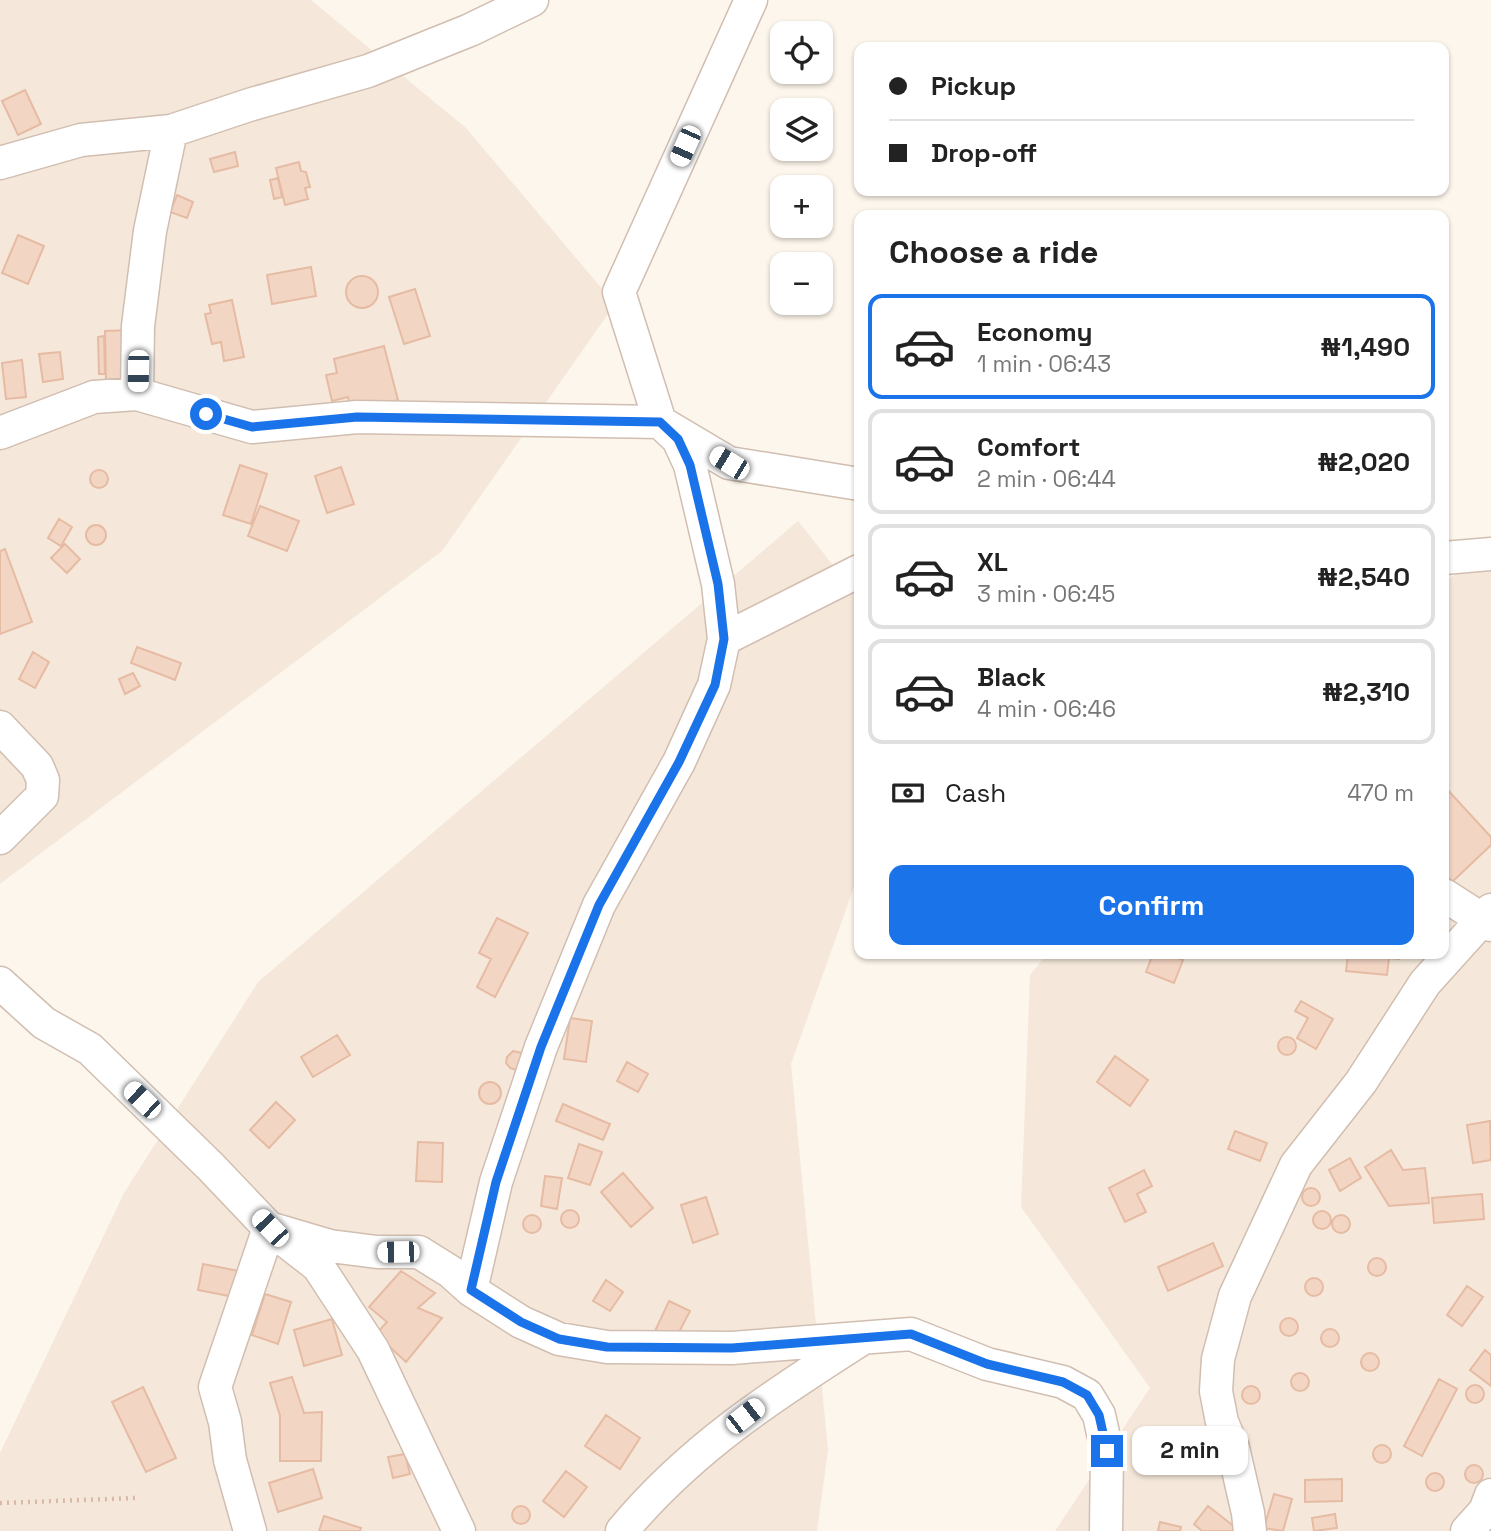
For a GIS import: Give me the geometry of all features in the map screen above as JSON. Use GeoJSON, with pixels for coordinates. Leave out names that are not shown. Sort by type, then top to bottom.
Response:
{"type":"FeatureCollection","features":[{"type":"Feature","properties":{"kind":"street"},"geometry":{"type":"LineString","coordinates":[[0,163],[81,140],[171,131],[249,105],[368,71],[470,30],[532,0]]}},
{"type":"Feature","properties":{"kind":"street"},"geometry":{"type":"LineString","coordinates":[[471,1290],[496,1182],[541,1047],[599,905],[679,762],[715,685],[724,639],[718,584],[690,465],[678,439],[660,422],[619,292],[751,0]]}},
{"type":"Feature","properties":{"kind":"street"},"geometry":{"type":"LineString","coordinates":[[137,394],[138,326],[150,231],[171,131]]}},
{"type":"Feature","properties":{"kind":"street"},"geometry":{"type":"LineString","coordinates":[[0,433],[94,397],[137,394],[252,427],[357,417],[660,422],[729,463],[854,483]]}},
{"type":"Feature","properties":{"kind":"street"},"geometry":{"type":"LineString","coordinates":[[1449,558],[1491,554]]}},
{"type":"Feature","properties":{"kind":"street"},"geometry":{"type":"LineString","coordinates":[[724,639],[854,574]]}},
{"type":"Feature","properties":{"kind":"street"},"geometry":{"type":"LineString","coordinates":[[0,727],[37,766],[43,780],[42,796],[0,838]]}},
{"type":"Feature","properties":{"kind":"street"},"geometry":{"type":"LineString","coordinates":[[1449,898],[1488,918],[1449,958]]}},
{"type":"Feature","properties":{"kind":"street"},"geometry":{"type":"LineString","coordinates":[[1250,1531],[1233,1448],[1222,1422],[1216,1391],[1218,1359],[1235,1296],[1296,1165],[1361,1082],[1425,983],[1448,959]]}},
{"type":"Feature","properties":{"kind":"street"},"geometry":{"type":"LineString","coordinates":[[0,983],[44,1023],[90,1049],[270,1228],[318,1266],[373,1350],[459,1531]]}},
{"type":"Feature","properties":{"kind":"street"},"geometry":{"type":"LineString","coordinates":[[270,1228],[330,1246],[377,1252],[419,1252],[521,1322],[559,1339],[607,1347],[732,1348],[911,1334],[987,1364],[1063,1382],[1087,1395],[1099,1415],[1107,1451],[1106,1531]]}},
{"type":"Feature","properties":{"kind":"street"},"geometry":{"type":"LineString","coordinates":[[250,1531],[230,1460],[225,1422],[215,1387],[270,1228]]}},
{"type":"Feature","properties":{"kind":"street"},"geometry":{"type":"LineString","coordinates":[[622,1531],[646,1503],[706,1447],[765,1401],[864,1337]]}},
{"type":"Feature","properties":{"kind":"street"},"geometry":{"type":"LineString","coordinates":[[1467,1531],[1485,1511],[1491,1494]]}},
{"type":"Feature","properties":{"kind":"path"},"geometry":{"type":"LineString","coordinates":[[0,1503],[136,1498]]}},
{"type":"Feature","properties":{"kind":"shaded area"},"geometry":{"type":"Polygon","coordinates":[[[0,0],[311,0],[466,128],[615,304],[442,551],[0,884],[0,0]]]}},
{"type":"Feature","properties":{"kind":"shaded area"},"geometry":{"type":"Polygon","coordinates":[[[798,521],[854,592],[854,887],[791,1064],[828,1450],[817,1531],[0,1531],[0,1453],[124,1193],[258,982],[798,521]]]}},
{"type":"Feature","properties":{"kind":"shaded area"},"geometry":{"type":"Polygon","coordinates":[[[1471,564],[1491,570],[1491,1531],[1055,1531],[1150,1388],[1021,1207],[1030,975],[1043,959],[1449,959],[1449,579],[1471,564]]]}},
{"type":"Feature","properties":{"kind":"building"},"geometry":{"type":"Polygon","coordinates":[[[25,90],[41,124],[18,135],[2,101],[25,90]]]}},
{"type":"Feature","properties":{"kind":"building"},"geometry":{"type":"Polygon","coordinates":[[[235,152],[238,166],[214,172],[210,159],[235,152]]]}},
{"type":"Feature","properties":{"kind":"building"},"geometry":{"type":"Polygon","coordinates":[[[299,162],[301,171],[306,172],[310,187],[305,188],[308,199],[285,205],[276,168],[299,162]]]}},
{"type":"Feature","properties":{"kind":"building"},"geometry":{"type":"Polygon","coordinates":[[[278,178],[282,197],[274,199],[270,180],[278,178]]]}},
{"type":"Feature","properties":{"kind":"building"},"geometry":{"type":"Polygon","coordinates":[[[177,195],[193,202],[187,218],[170,212],[177,195]]]}},
{"type":"Feature","properties":{"kind":"building"},"geometry":{"type":"Polygon","coordinates":[[[18,235],[44,246],[28,284],[2,273],[18,235]]]}},
{"type":"Feature","properties":{"kind":"building"},"geometry":{"type":"Polygon","coordinates":[[[311,267],[316,296],[272,304],[267,275],[311,267]]]}},
{"type":"Feature","properties":{"kind":"building"},"geometry":{"type":"Polygon","coordinates":[[[362,276],[373,281],[378,292],[373,303],[362,308],[351,303],[346,292],[351,281],[362,276]]]}},
{"type":"Feature","properties":{"kind":"building"},"geometry":{"type":"Polygon","coordinates":[[[415,289],[430,336],[404,344],[389,297],[415,289]]]}},
{"type":"Feature","properties":{"kind":"building"},"geometry":{"type":"Polygon","coordinates":[[[232,300],[244,357],[224,361],[221,342],[212,344],[205,314],[211,313],[209,305],[232,300]]]}},
{"type":"Feature","properties":{"kind":"building"},"geometry":{"type":"Polygon","coordinates":[[[130,330],[130,383],[106,383],[105,331],[130,330]]]}},
{"type":"Feature","properties":{"kind":"building"},"geometry":{"type":"Polygon","coordinates":[[[104,336],[105,374],[99,374],[98,337],[104,336]]]}},
{"type":"Feature","properties":{"kind":"building"},"geometry":{"type":"Polygon","coordinates":[[[384,346],[398,400],[352,412],[348,397],[332,401],[326,375],[337,373],[334,359],[384,346]]]}},
{"type":"Feature","properties":{"kind":"building"},"geometry":{"type":"Polygon","coordinates":[[[60,352],[63,379],[43,382],[39,354],[60,352]]]}},
{"type":"Feature","properties":{"kind":"building"},"geometry":{"type":"Polygon","coordinates":[[[22,360],[26,397],[6,399],[2,363],[22,360]]]}},
{"type":"Feature","properties":{"kind":"building"},"geometry":{"type":"Polygon","coordinates":[[[240,465],[267,474],[251,524],[223,515],[240,465]]]}},
{"type":"Feature","properties":{"kind":"building"},"geometry":{"type":"Polygon","coordinates":[[[341,467],[354,504],[327,513],[315,476],[341,467]]]}},
{"type":"Feature","properties":{"kind":"building"},"geometry":{"type":"Polygon","coordinates":[[[99,470],[105,473],[108,479],[105,485],[99,488],[93,485],[90,479],[93,473],[99,470]]]}},
{"type":"Feature","properties":{"kind":"building"},"geometry":{"type":"Polygon","coordinates":[[[260,506],[299,521],[287,551],[248,536],[260,506]]]}},
{"type":"Feature","properties":{"kind":"building"},"geometry":{"type":"Polygon","coordinates":[[[59,519],[72,527],[61,546],[48,538],[59,519]]]}},
{"type":"Feature","properties":{"kind":"building"},"geometry":{"type":"Polygon","coordinates":[[[92,525],[100,525],[106,535],[100,545],[92,545],[86,539],[86,531],[92,525]]]}},
{"type":"Feature","properties":{"kind":"building"},"geometry":{"type":"Polygon","coordinates":[[[65,544],[80,559],[67,573],[51,558],[65,544]]]}},
{"type":"Feature","properties":{"kind":"building"},"geometry":{"type":"Polygon","coordinates":[[[5,549],[32,622],[0,634],[0,551],[5,549]]]}},
{"type":"Feature","properties":{"kind":"building"},"geometry":{"type":"Polygon","coordinates":[[[137,647],[181,663],[175,680],[131,663],[137,647]]]}},
{"type":"Feature","properties":{"kind":"building"},"geometry":{"type":"Polygon","coordinates":[[[33,652],[49,662],[35,688],[19,679],[33,652]]]}},
{"type":"Feature","properties":{"kind":"building"},"geometry":{"type":"Polygon","coordinates":[[[133,673],[140,686],[125,694],[119,679],[133,673]]]}},
{"type":"Feature","properties":{"kind":"building"},"geometry":{"type":"Polygon","coordinates":[[[1449,791],[1491,837],[1491,845],[1452,882],[1449,879],[1449,791]]]}},
{"type":"Feature","properties":{"kind":"building"},"geometry":{"type":"Polygon","coordinates":[[[497,918],[528,933],[495,997],[477,987],[491,959],[479,953],[497,918]]]}},
{"type":"Feature","properties":{"kind":"building"},"geometry":{"type":"Polygon","coordinates":[[[1151,959],[1183,960],[1174,983],[1146,972],[1151,959]]]}},
{"type":"Feature","properties":{"kind":"building"},"geometry":{"type":"Polygon","coordinates":[[[1347,959],[1389,959],[1387,975],[1346,971],[1347,959]]]}},
{"type":"Feature","properties":{"kind":"building"},"geometry":{"type":"Polygon","coordinates":[[[1301,1001],[1333,1019],[1316,1049],[1297,1038],[1308,1018],[1295,1011],[1301,1001]]]}},
{"type":"Feature","properties":{"kind":"building"},"geometry":{"type":"Polygon","coordinates":[[[570,1018],[592,1021],[586,1062],[564,1059],[570,1018]]]}},
{"type":"Feature","properties":{"kind":"building"},"geometry":{"type":"Polygon","coordinates":[[[337,1035],[350,1055],[313,1077],[301,1057],[337,1035]]]}},
{"type":"Feature","properties":{"kind":"building"},"geometry":{"type":"Polygon","coordinates":[[[1287,1037],[1293,1040],[1296,1046],[1293,1052],[1287,1055],[1281,1052],[1278,1046],[1281,1040],[1287,1037]]]}},
{"type":"Feature","properties":{"kind":"building"},"geometry":{"type":"Polygon","coordinates":[[[513,1051],[522,1053],[519,1070],[510,1068],[506,1063],[507,1057],[513,1051]]]}},
{"type":"Feature","properties":{"kind":"building"},"geometry":{"type":"Polygon","coordinates":[[[1115,1056],[1148,1080],[1130,1106],[1097,1082],[1115,1056]]]}},
{"type":"Feature","properties":{"kind":"building"},"geometry":{"type":"Polygon","coordinates":[[[627,1062],[648,1074],[638,1092],[617,1081],[627,1062]]]}},
{"type":"Feature","properties":{"kind":"building"},"geometry":{"type":"Polygon","coordinates":[[[490,1082],[500,1089],[501,1093],[494,1103],[490,1104],[480,1097],[479,1093],[486,1083],[490,1082]]]}},
{"type":"Feature","properties":{"kind":"building"},"geometry":{"type":"Polygon","coordinates":[[[276,1102],[295,1120],[269,1148],[250,1130],[276,1102]]]}},
{"type":"Feature","properties":{"kind":"building"},"geometry":{"type":"Polygon","coordinates":[[[563,1104],[610,1124],[603,1140],[556,1121],[563,1104]]]}},
{"type":"Feature","properties":{"kind":"building"},"geometry":{"type":"Polygon","coordinates":[[[1490,1121],[1491,1160],[1473,1163],[1467,1125],[1490,1121]]]}},
{"type":"Feature","properties":{"kind":"building"},"geometry":{"type":"Polygon","coordinates":[[[1235,1131],[1267,1143],[1260,1161],[1228,1149],[1235,1131]]]}},
{"type":"Feature","properties":{"kind":"building"},"geometry":{"type":"Polygon","coordinates":[[[418,1142],[443,1143],[442,1182],[416,1181],[418,1142]]]}},
{"type":"Feature","properties":{"kind":"building"},"geometry":{"type":"Polygon","coordinates":[[[579,1144],[602,1152],[590,1185],[568,1178],[579,1144]]]}},
{"type":"Feature","properties":{"kind":"building"},"geometry":{"type":"Polygon","coordinates":[[[1391,1150],[1403,1170],[1425,1168],[1429,1203],[1389,1206],[1365,1167],[1391,1150]]]}},
{"type":"Feature","properties":{"kind":"building"},"geometry":{"type":"Polygon","coordinates":[[[1350,1158],[1361,1178],[1340,1191],[1329,1170],[1350,1158]]]}},
{"type":"Feature","properties":{"kind":"building"},"geometry":{"type":"Polygon","coordinates":[[[1144,1170],[1152,1186],[1137,1194],[1146,1212],[1125,1222],[1109,1188],[1144,1170]]]}},
{"type":"Feature","properties":{"kind":"building"},"geometry":{"type":"Polygon","coordinates":[[[623,1173],[653,1208],[631,1227],[601,1192],[623,1173]]]}},
{"type":"Feature","properties":{"kind":"building"},"geometry":{"type":"Polygon","coordinates":[[[545,1176],[562,1178],[557,1209],[541,1206],[545,1176]]]}},
{"type":"Feature","properties":{"kind":"building"},"geometry":{"type":"Polygon","coordinates":[[[1311,1188],[1317,1191],[1320,1197],[1317,1203],[1311,1206],[1305,1203],[1302,1197],[1305,1191],[1311,1188]]]}},
{"type":"Feature","properties":{"kind":"building"},"geometry":{"type":"Polygon","coordinates":[[[1482,1194],[1484,1219],[1434,1223],[1432,1198],[1482,1194]]]}},
{"type":"Feature","properties":{"kind":"building"},"geometry":{"type":"Polygon","coordinates":[[[706,1197],[718,1234],[693,1243],[681,1205],[706,1197]]]}},
{"type":"Feature","properties":{"kind":"building"},"geometry":{"type":"Polygon","coordinates":[[[570,1210],[576,1213],[579,1219],[576,1225],[570,1228],[564,1225],[561,1219],[564,1213],[570,1210]]]}},
{"type":"Feature","properties":{"kind":"building"},"geometry":{"type":"Polygon","coordinates":[[[1322,1211],[1330,1216],[1331,1220],[1326,1228],[1322,1229],[1314,1224],[1313,1220],[1318,1212],[1322,1211]]]}},
{"type":"Feature","properties":{"kind":"building"},"geometry":{"type":"Polygon","coordinates":[[[532,1215],[538,1218],[541,1224],[538,1230],[532,1233],[526,1230],[523,1224],[526,1218],[532,1215]]]}},
{"type":"Feature","properties":{"kind":"building"},"geometry":{"type":"Polygon","coordinates":[[[1341,1215],[1349,1220],[1350,1224],[1345,1232],[1341,1233],[1333,1228],[1332,1224],[1337,1216],[1341,1215]]]}},
{"type":"Feature","properties":{"kind":"building"},"geometry":{"type":"Polygon","coordinates":[[[1213,1243],[1223,1266],[1168,1291],[1158,1267],[1213,1243]]]}},
{"type":"Feature","properties":{"kind":"building"},"geometry":{"type":"Polygon","coordinates":[[[1373,1258],[1381,1258],[1386,1267],[1384,1274],[1373,1276],[1368,1271],[1368,1263],[1373,1258]]]}},
{"type":"Feature","properties":{"kind":"building"},"geometry":{"type":"Polygon","coordinates":[[[203,1264],[239,1271],[234,1297],[198,1290],[203,1264]]]}},
{"type":"Feature","properties":{"kind":"building"},"geometry":{"type":"Polygon","coordinates":[[[401,1271],[435,1293],[418,1308],[442,1318],[406,1362],[376,1334],[387,1322],[369,1307],[401,1271]]]}},
{"type":"Feature","properties":{"kind":"building"},"geometry":{"type":"Polygon","coordinates":[[[1314,1278],[1322,1283],[1323,1287],[1318,1295],[1314,1296],[1306,1291],[1305,1287],[1310,1279],[1314,1278]]]}},
{"type":"Feature","properties":{"kind":"building"},"geometry":{"type":"Polygon","coordinates":[[[606,1280],[623,1292],[610,1311],[593,1301],[606,1280]]]}},
{"type":"Feature","properties":{"kind":"building"},"geometry":{"type":"Polygon","coordinates":[[[1467,1286],[1483,1297],[1462,1326],[1447,1315],[1467,1286]]]}},
{"type":"Feature","properties":{"kind":"building"},"geometry":{"type":"Polygon","coordinates":[[[265,1294],[291,1302],[278,1344],[252,1335],[265,1294]]]}},
{"type":"Feature","properties":{"kind":"building"},"geometry":{"type":"Polygon","coordinates":[[[669,1301],[690,1311],[675,1340],[655,1331],[669,1301]]]}},
{"type":"Feature","properties":{"kind":"building"},"geometry":{"type":"Polygon","coordinates":[[[1289,1318],[1295,1321],[1298,1327],[1295,1333],[1289,1336],[1283,1333],[1280,1327],[1283,1321],[1289,1318]]]}},
{"type":"Feature","properties":{"kind":"building"},"geometry":{"type":"Polygon","coordinates":[[[332,1319],[342,1355],[304,1366],[294,1330],[332,1319]]]}},
{"type":"Feature","properties":{"kind":"building"},"geometry":{"type":"Polygon","coordinates":[[[1330,1329],[1336,1332],[1339,1338],[1336,1344],[1330,1347],[1324,1344],[1321,1338],[1324,1332],[1330,1329]]]}},
{"type":"Feature","properties":{"kind":"building"},"geometry":{"type":"Polygon","coordinates":[[[1485,1350],[1491,1355],[1491,1386],[1470,1370],[1485,1350]]]}},
{"type":"Feature","properties":{"kind":"building"},"geometry":{"type":"Polygon","coordinates":[[[1370,1353],[1376,1356],[1379,1362],[1376,1368],[1370,1371],[1364,1368],[1361,1362],[1364,1356],[1370,1353]]]}},
{"type":"Feature","properties":{"kind":"building"},"geometry":{"type":"Polygon","coordinates":[[[1300,1373],[1306,1376],[1309,1382],[1306,1388],[1300,1391],[1294,1388],[1291,1382],[1294,1376],[1300,1373]]]}},
{"type":"Feature","properties":{"kind":"building"},"geometry":{"type":"Polygon","coordinates":[[[292,1377],[304,1413],[322,1412],[321,1461],[280,1461],[280,1416],[270,1383],[292,1377]]]}},
{"type":"Feature","properties":{"kind":"building"},"geometry":{"type":"Polygon","coordinates":[[[1439,1379],[1457,1389],[1422,1456],[1404,1446],[1439,1379]]]}},
{"type":"Feature","properties":{"kind":"building"},"geometry":{"type":"Polygon","coordinates":[[[1475,1385],[1481,1388],[1484,1394],[1481,1400],[1475,1403],[1469,1400],[1466,1394],[1469,1388],[1475,1385]]]}},
{"type":"Feature","properties":{"kind":"building"},"geometry":{"type":"Polygon","coordinates":[[[1251,1386],[1257,1389],[1260,1395],[1257,1401],[1251,1404],[1245,1401],[1242,1395],[1245,1389],[1251,1386]]]}},
{"type":"Feature","properties":{"kind":"building"},"geometry":{"type":"Polygon","coordinates":[[[143,1387],[176,1458],[146,1472],[112,1402],[143,1387]]]}},
{"type":"Feature","properties":{"kind":"building"},"geometry":{"type":"Polygon","coordinates":[[[606,1415],[640,1438],[620,1469],[585,1446],[606,1415]]]}},
{"type":"Feature","properties":{"kind":"building"},"geometry":{"type":"Polygon","coordinates":[[[1382,1445],[1389,1447],[1389,1461],[1382,1463],[1375,1461],[1373,1454],[1375,1447],[1382,1445]]]}},
{"type":"Feature","properties":{"kind":"building"},"geometry":{"type":"Polygon","coordinates":[[[405,1454],[410,1474],[393,1478],[388,1457],[405,1454]]]}},
{"type":"Feature","properties":{"kind":"building"},"geometry":{"type":"Polygon","coordinates":[[[1474,1465],[1482,1470],[1483,1474],[1478,1482],[1474,1483],[1466,1478],[1465,1474],[1470,1466],[1474,1465]]]}},
{"type":"Feature","properties":{"kind":"building"},"geometry":{"type":"Polygon","coordinates":[[[313,1469],[322,1498],[278,1512],[269,1483],[313,1469]]]}},
{"type":"Feature","properties":{"kind":"building"},"geometry":{"type":"Polygon","coordinates":[[[566,1471],[587,1487],[564,1517],[543,1501],[566,1471]]]}},
{"type":"Feature","properties":{"kind":"building"},"geometry":{"type":"Polygon","coordinates":[[[1435,1473],[1441,1476],[1444,1482],[1441,1488],[1435,1491],[1429,1488],[1426,1482],[1429,1476],[1435,1473]]]}},
{"type":"Feature","properties":{"kind":"building"},"geometry":{"type":"Polygon","coordinates":[[[1342,1479],[1342,1501],[1305,1502],[1305,1480],[1342,1479]]]}},
{"type":"Feature","properties":{"kind":"building"},"geometry":{"type":"Polygon","coordinates":[[[1274,1494],[1292,1499],[1283,1531],[1264,1528],[1274,1494]]]}},
{"type":"Feature","properties":{"kind":"building"},"geometry":{"type":"Polygon","coordinates":[[[521,1506],[529,1511],[530,1515],[525,1523],[521,1524],[513,1519],[512,1515],[517,1507],[521,1506]]]}},
{"type":"Feature","properties":{"kind":"building"},"geometry":{"type":"Polygon","coordinates":[[[1208,1506],[1240,1531],[1202,1531],[1194,1524],[1208,1506]]]}},
{"type":"Feature","properties":{"kind":"building"},"geometry":{"type":"Polygon","coordinates":[[[1335,1514],[1337,1528],[1314,1531],[1312,1518],[1335,1514]]]}},
{"type":"Feature","properties":{"kind":"building"},"geometry":{"type":"Polygon","coordinates":[[[324,1516],[361,1528],[360,1531],[319,1531],[324,1516]]]}},
{"type":"Feature","properties":{"kind":"building"},"geometry":{"type":"Polygon","coordinates":[[[1160,1522],[1181,1527],[1180,1531],[1158,1531],[1160,1522]]]}},
{"type":"Feature","properties":{"kind":"route"},"geometry":{"type":"LineString","coordinates":[[206,414],[252,427],[357,417],[660,422],[678,439],[690,465],[718,584],[724,639],[715,685],[679,762],[599,905],[541,1047],[496,1182],[471,1290],[521,1322],[559,1339],[607,1347],[732,1348],[911,1334],[987,1364],[1063,1382],[1087,1395],[1099,1415],[1107,1451]]}}]}
